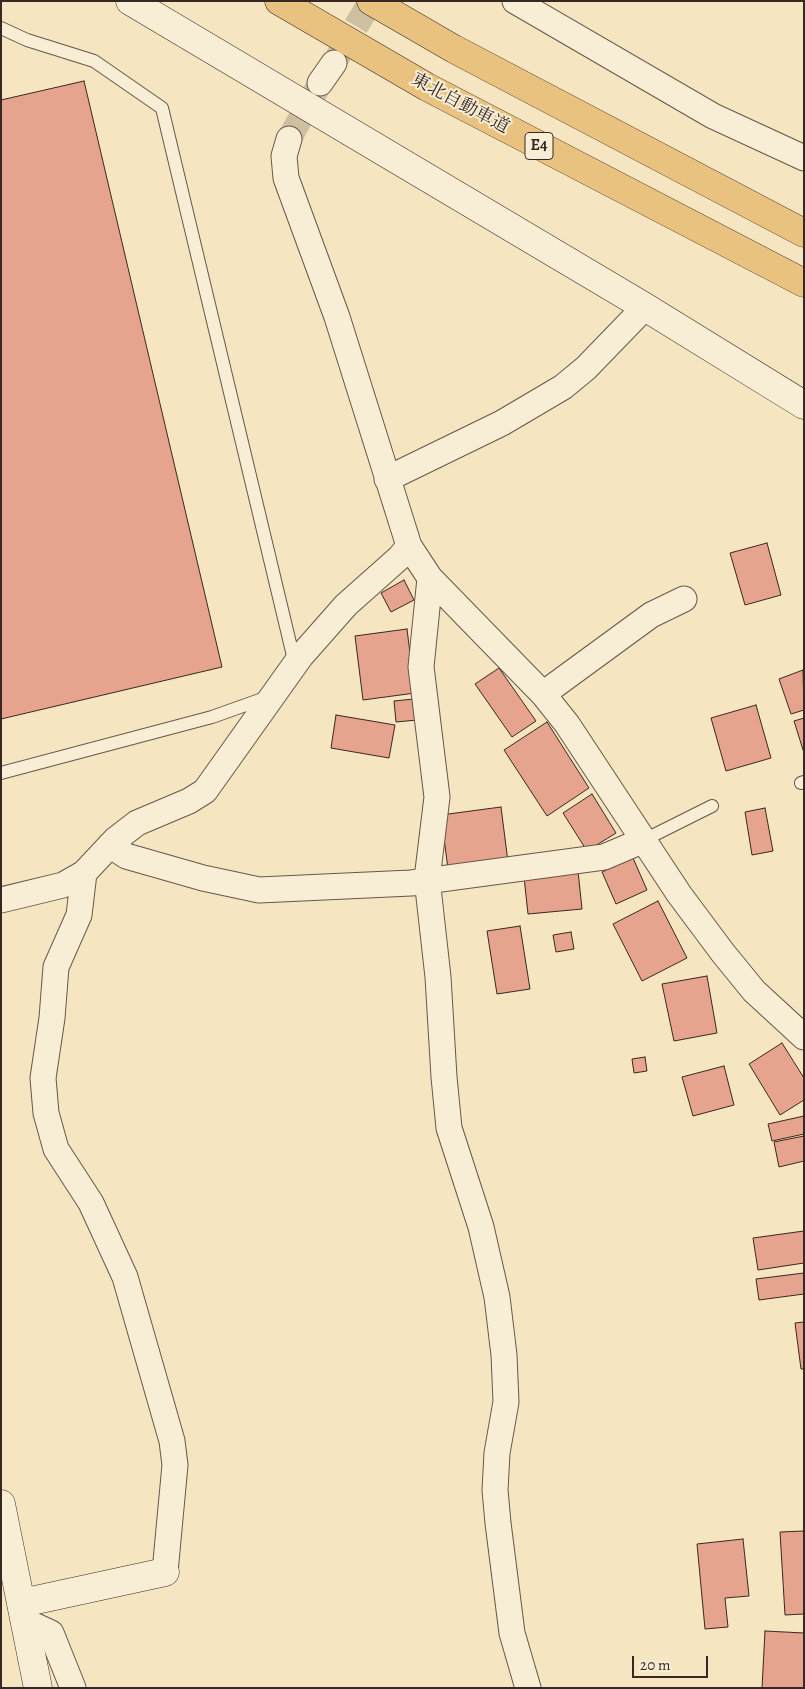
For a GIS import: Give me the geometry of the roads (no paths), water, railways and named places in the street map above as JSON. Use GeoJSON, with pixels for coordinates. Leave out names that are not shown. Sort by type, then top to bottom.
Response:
{"type":"FeatureCollection","features":[{"type":"Feature","properties":{"kind":"highway","name":"東北自動車道"},"geometry":{"type":"LineString","coordinates":[[279,1],[427,87],[804,283]]}},
{"type":"Feature","properties":{"kind":"highway"},"geometry":{"type":"LineString","coordinates":[[371,1],[454,49],[804,234]]}},
{"type":"Feature","properties":{"kind":"street"},"geometry":{"type":"LineString","coordinates":[[130,1],[804,405]]}},
{"type":"Feature","properties":{"kind":"street"},"geometry":{"type":"LineString","coordinates":[[515,1],[713,116],[804,158]]}},
{"type":"Feature","properties":{"kind":"street"},"geometry":{"type":"LineString","coordinates":[[320,83],[334,63]]}},
{"type":"Feature","properties":{"kind":"street"},"geometry":{"type":"LineString","coordinates":[[289,139],[284,156],[286,178],[337,317],[409,546],[430,578],[543,694],[567,724],[679,894],[741,976],[754,991],[804,1037]]}},
{"type":"Feature","properties":{"kind":"street"},"geometry":{"type":"LineString","coordinates":[[387,479],[502,423],[563,387],[586,368],[645,308]]}},
{"type":"Feature","properties":{"kind":"street"},"geometry":{"type":"LineString","coordinates":[[1,900],[63,885],[84,874],[110,846],[137,823],[190,801],[205,791],[295,664],[346,605],[400,557],[409,546]]}},
{"type":"Feature","properties":{"kind":"street"},"geometry":{"type":"LineString","coordinates":[[430,578],[421,667],[437,797],[427,879],[438,977],[449,1128],[481,1227],[497,1298],[504,1355],[506,1402],[497,1453],[495,1490],[512,1634],[528,1688]]}},
{"type":"Feature","properties":{"kind":"street"},"geometry":{"type":"LineString","coordinates":[[543,694],[651,615],[684,599]]}},
{"type":"Feature","properties":{"kind":"street"},"geometry":{"type":"LineString","coordinates":[[110,846],[126,856],[203,878],[259,890],[411,883],[427,879],[604,857],[644,840]]}},
{"type":"Feature","properties":{"kind":"street"},"geometry":{"type":"LineString","coordinates":[[24,1612],[165,1572],[175,1465],[172,1441],[125,1277],[91,1203],[56,1149],[46,1113],[43,1078],[52,1018],[56,968],[79,914],[84,874]]}},
{"type":"Feature","properties":{"kind":"street"},"geometry":{"type":"LineString","coordinates":[[1,1504],[38,1688]]}},
{"type":"Feature","properties":{"kind":"street"},"geometry":{"type":"LineString","coordinates":[[24,1612],[51,1633],[72,1688]]}},
{"type":"Feature","properties":{"kind":"lane"},"geometry":{"type":"LineString","coordinates":[[1,28],[27,40],[94,61],[162,108],[295,664]]}},
{"type":"Feature","properties":{"kind":"lane"},"geometry":{"type":"LineString","coordinates":[[1,773],[212,716],[273,696]]}},
{"type":"Feature","properties":{"kind":"lane"},"geometry":{"type":"LineString","coordinates":[[644,840],[712,806]]}},
{"type":"Feature","properties":{"kind":"tunnel"},"geometry":{"type":"LineString","coordinates":[[337,58],[371,1]]}},
{"type":"Feature","properties":{"kind":"tunnel"},"geometry":{"type":"LineString","coordinates":[[289,139],[317,89]]}}]}
